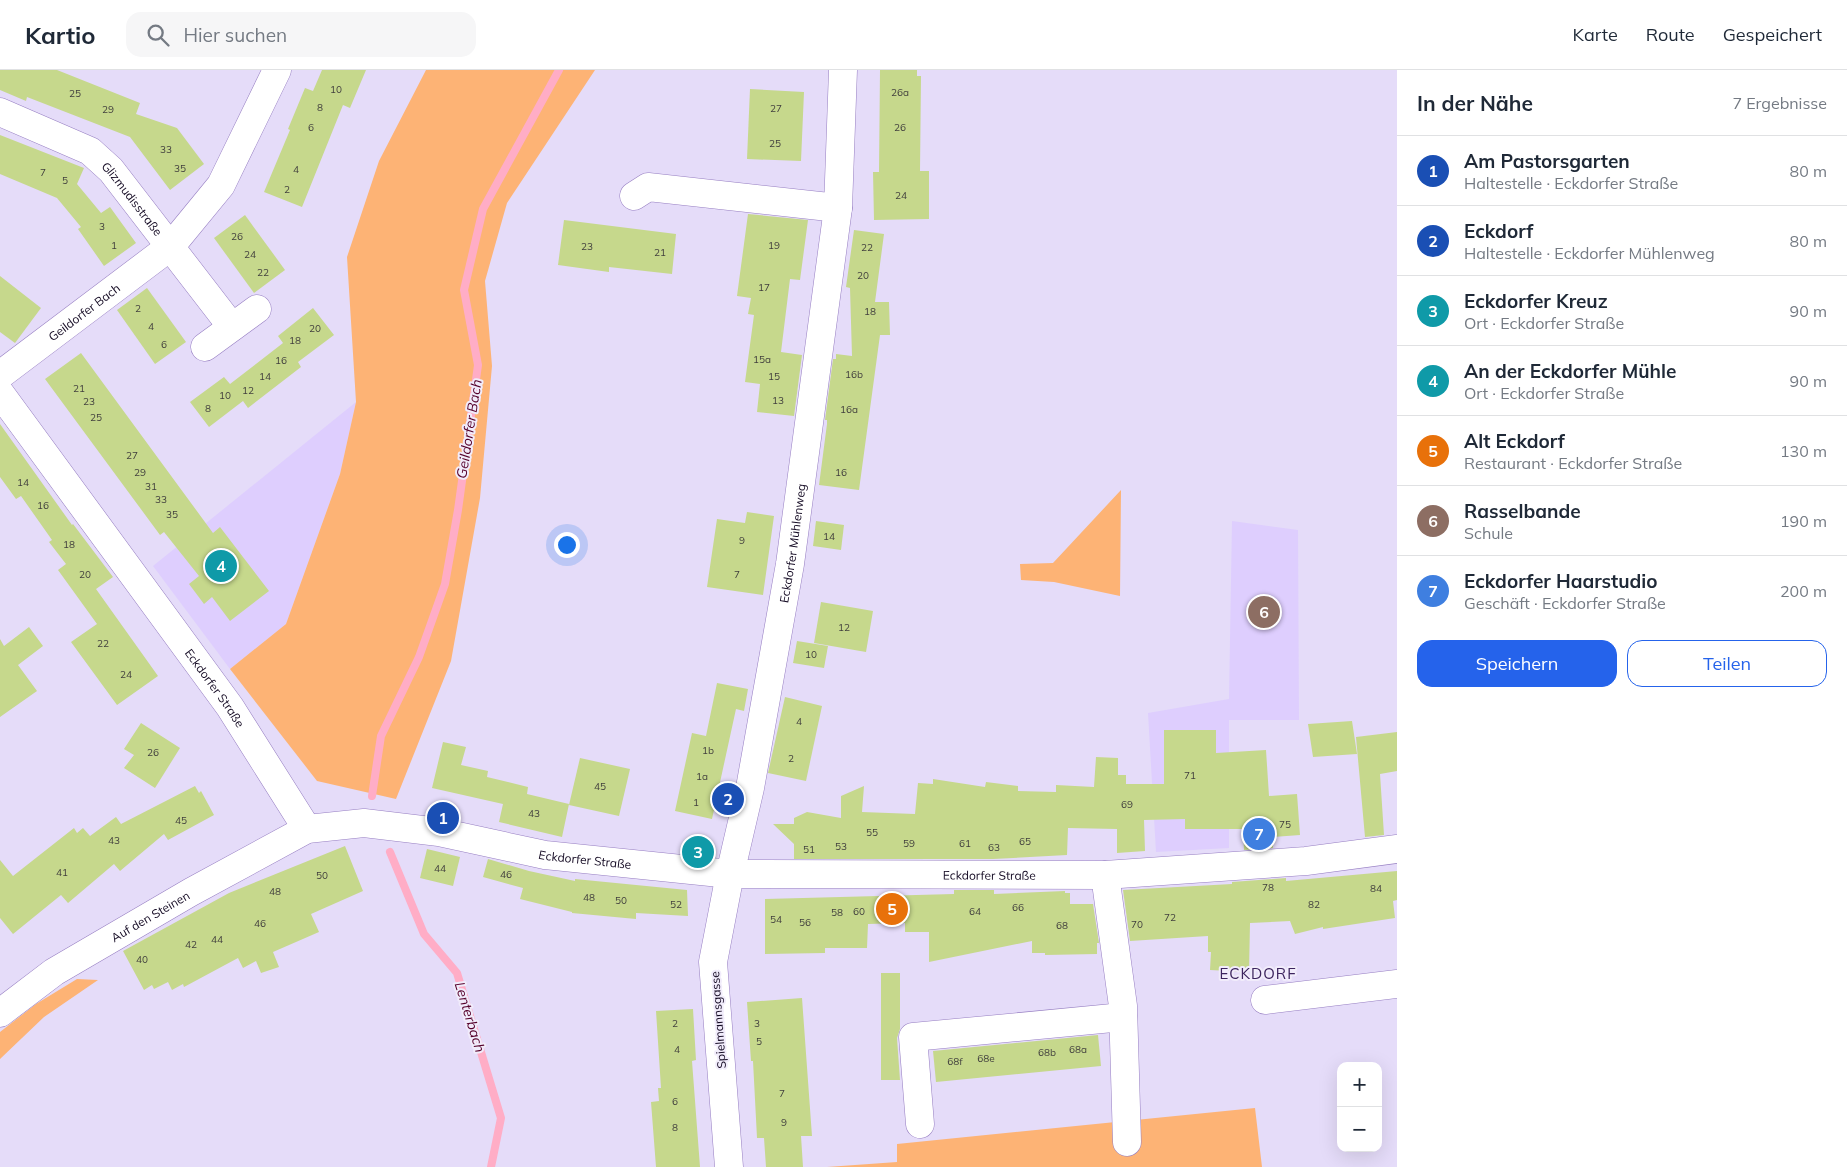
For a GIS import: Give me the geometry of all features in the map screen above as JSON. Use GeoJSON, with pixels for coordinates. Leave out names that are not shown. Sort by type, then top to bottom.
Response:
{"type":"FeatureCollection","features":[{"type":"Feature","properties":{"kind":"street","name":"Geildorfer Bach"},"geometry":{"type":"LineString","coordinates":[[0,375],[171,246],[221,185],[277,70]]}},
{"type":"Feature","properties":{"kind":"street","name":"Eckdorfer Mühlenweg"},"geometry":{"type":"LineString","coordinates":[[730,874],[750,788],[790,564],[838,208],[843,70]]}},
{"type":"Feature","properties":{"kind":"street","name":"Glizmudisstraße"},"geometry":{"type":"LineString","coordinates":[[0,112],[90,151],[111,170],[232,327]]}},
{"type":"Feature","properties":{"kind":"street"},"geometry":{"type":"LineString","coordinates":[[634,196],[648,187],[838,208]]}},
{"type":"Feature","properties":{"kind":"street"},"geometry":{"type":"LineString","coordinates":[[205,347],[257,309]]}},
{"type":"Feature","properties":{"kind":"street","name":"Eckdorfer Straße"},"geometry":{"type":"LineString","coordinates":[[0,393],[230,707],[306,829],[364,823],[439,832],[546,855],[730,874],[1105,875],[1306,861],[1397,849]]}},
{"type":"Feature","properties":{"kind":"street","name":"Auf den Steinen"},"geometry":{"type":"LineString","coordinates":[[0,1013],[54,972],[191,892],[306,829]]}},
{"type":"Feature","properties":{"kind":"street","name":"Spielmannsgasse"},"geometry":{"type":"LineString","coordinates":[[729,1167],[713,962],[730,874]]}},
{"type":"Feature","properties":{"kind":"street"},"geometry":{"type":"LineString","coordinates":[[1105,875],[1123,1017],[1127,1142]]}},
{"type":"Feature","properties":{"kind":"street"},"geometry":{"type":"LineString","coordinates":[[1266,1000],[1397,984]]}},
{"type":"Feature","properties":{"kind":"street"},"geometry":{"type":"LineString","coordinates":[[920,1124],[913,1037],[1123,1017]]}},
{"type":"Feature","properties":{"kind":"shaded area"},"geometry":{"type":"Polygon","coordinates":[[[426,70],[595,70],[507,203],[485,281],[492,366],[480,498],[451,661],[396,799],[317,781],[230,669],[286,624],[340,474],[356,402],[347,257],[379,161],[426,70]]]}},
{"type":"Feature","properties":{"kind":"shaded area"},"geometry":{"type":"Polygon","coordinates":[[[356,402],[340,474],[286,624],[230,669],[153,566],[356,402]]]}},
{"type":"Feature","properties":{"kind":"shaded area"},"geometry":{"type":"Polygon","coordinates":[[[1121,490],[1120,596],[1054,582],[1021,580],[1020,564],[1053,563],[1121,490]]]}},
{"type":"Feature","properties":{"kind":"shaded area"},"geometry":{"type":"Polygon","coordinates":[[[1232,521],[1298,530],[1299,720],[1229,720],[1229,848],[1156,852],[1148,713],[1229,699],[1232,521]]]}},
{"type":"Feature","properties":{"kind":"shaded area"},"geometry":{"type":"Polygon","coordinates":[[[77,979],[98,980],[44,1017],[0,1059],[0,1032],[36,1004],[77,979]]]}},
{"type":"Feature","properties":{"kind":"shaded area"},"geometry":{"type":"Polygon","coordinates":[[[1255,1108],[1262,1167],[827,1167],[897,1162],[897,1144],[1255,1108]]]}},
{"type":"Feature","properties":{"kind":"building"},"geometry":{"type":"Polygon","coordinates":[[[0,70],[57,70],[140,103],[136,114],[177,128],[204,164],[170,190],[130,137],[27,97],[26,101],[0,90],[0,70]]]}},
{"type":"Feature","properties":{"kind":"building"},"geometry":{"type":"Polygon","coordinates":[[[322,70],[366,70],[350,108],[343,105],[302,207],[264,192],[305,88],[313,91],[322,70]]]}},
{"type":"Feature","properties":{"kind":"building"},"geometry":{"type":"Polygon","coordinates":[[[880,70],[917,70],[917,76],[921,76],[920,171],[929,171],[929,219],[874,220],[873,172],[879,172],[880,70]]]}},
{"type":"Feature","properties":{"kind":"building"},"geometry":{"type":"Polygon","coordinates":[[[750,89],[804,92],[801,161],[747,159],[750,89]]]}},
{"type":"Feature","properties":{"kind":"building"},"geometry":{"type":"Polygon","coordinates":[[[0,135],[84,168],[77,184],[101,213],[110,207],[136,243],[104,266],[78,229],[81,227],[57,198],[0,174],[0,135]]]}},
{"type":"Feature","properties":{"kind":"building"},"geometry":{"type":"Polygon","coordinates":[[[748,214],[808,220],[800,280],[790,279],[781,352],[802,355],[794,416],[757,412],[760,384],[745,382],[754,315],[748,314],[751,298],[737,296],[748,214]]]}},
{"type":"Feature","properties":{"kind":"building"},"geometry":{"type":"Polygon","coordinates":[[[245,215],[285,270],[254,293],[214,238],[245,215]]]}},
{"type":"Feature","properties":{"kind":"building"},"geometry":{"type":"Polygon","coordinates":[[[564,220],[676,234],[672,274],[609,267],[609,272],[558,265],[564,220]]]}},
{"type":"Feature","properties":{"kind":"building"},"geometry":{"type":"Polygon","coordinates":[[[854,230],[884,234],[875,302],[889,302],[890,335],[880,335],[859,490],[819,485],[833,359],[836,359],[836,354],[852,356],[850,288],[846,287],[854,230]]]}},
{"type":"Feature","properties":{"kind":"building"},"geometry":{"type":"Polygon","coordinates":[[[0,276],[41,308],[15,343],[0,332],[0,276]]]}},
{"type":"Feature","properties":{"kind":"building"},"geometry":{"type":"Polygon","coordinates":[[[147,288],[186,342],[155,364],[117,310],[147,288]]]}},
{"type":"Feature","properties":{"kind":"building"},"geometry":{"type":"Polygon","coordinates":[[[313,308],[334,335],[298,362],[301,367],[248,408],[243,401],[209,427],[190,402],[224,377],[230,384],[283,343],[278,336],[313,308]]]}},
{"type":"Feature","properties":{"kind":"building"},"geometry":{"type":"Polygon","coordinates":[[[81,353],[213,533],[220,527],[269,591],[230,621],[212,597],[204,604],[189,584],[199,576],[164,532],[160,535],[45,379],[81,353]]]}},
{"type":"Feature","properties":{"kind":"building"},"geometry":{"type":"Polygon","coordinates":[[[0,424],[72,525],[113,577],[96,589],[158,676],[117,705],[71,642],[97,624],[58,570],[66,564],[49,542],[52,540],[21,496],[16,499],[0,477],[0,424]]]}},
{"type":"Feature","properties":{"kind":"building"},"geometry":{"type":"Polygon","coordinates":[[[747,512],[774,516],[763,595],[707,587],[717,519],[745,523],[747,512]]]}},
{"type":"Feature","properties":{"kind":"building"},"geometry":{"type":"Polygon","coordinates":[[[816,521],[844,525],[841,550],[813,546],[816,521]]]}},
{"type":"Feature","properties":{"kind":"building"},"geometry":{"type":"Polygon","coordinates":[[[821,602],[873,611],[866,652],[814,643],[821,602]]]}},
{"type":"Feature","properties":{"kind":"building"},"geometry":{"type":"Polygon","coordinates":[[[29,627],[43,646],[18,665],[37,691],[0,717],[0,639],[4,646],[29,627]]]}},
{"type":"Feature","properties":{"kind":"building"},"geometry":{"type":"Polygon","coordinates":[[[797,641],[828,646],[824,668],[793,663],[797,641]]]}},
{"type":"Feature","properties":{"kind":"building"},"geometry":{"type":"Polygon","coordinates":[[[717,683],[748,689],[744,711],[736,709],[712,819],[675,811],[692,733],[706,736],[717,683]]]}},
{"type":"Feature","properties":{"kind":"building"},"geometry":{"type":"Polygon","coordinates":[[[785,697],[822,706],[806,781],[768,773],[785,697]]]}},
{"type":"Feature","properties":{"kind":"building"},"geometry":{"type":"Polygon","coordinates":[[[1352,721],[1357,754],[1313,757],[1308,724],[1352,721]]]}},
{"type":"Feature","properties":{"kind":"building"},"geometry":{"type":"Polygon","coordinates":[[[141,723],[180,748],[155,788],[124,768],[134,755],[124,749],[141,723]]]}},
{"type":"Feature","properties":{"kind":"building"},"geometry":{"type":"Polygon","coordinates":[[[1164,730],[1216,730],[1216,753],[1266,750],[1269,796],[1297,794],[1300,835],[1273,837],[1273,848],[1244,850],[1243,829],[1185,829],[1185,819],[1144,820],[1145,851],[1117,853],[1117,829],[1068,828],[1067,855],[993,859],[794,859],[794,844],[773,824],[794,824],[794,818],[807,812],[841,818],[841,796],[864,786],[862,812],[915,814],[918,783],[933,784],[933,779],[985,787],[986,782],[1018,786],[1018,791],[1056,792],[1056,785],[1094,787],[1096,757],[1118,758],[1118,775],[1126,775],[1126,784],[1164,784],[1164,730]]]}},
{"type":"Feature","properties":{"kind":"building"},"geometry":{"type":"Polygon","coordinates":[[[1397,732],[1397,771],[1380,774],[1384,835],[1365,837],[1356,737],[1397,732]]]}},
{"type":"Feature","properties":{"kind":"building"},"geometry":{"type":"Polygon","coordinates":[[[443,742],[466,747],[461,765],[488,771],[487,777],[528,787],[527,794],[569,804],[562,837],[499,822],[503,804],[432,788],[443,742]]]}},
{"type":"Feature","properties":{"kind":"building"},"geometry":{"type":"Polygon","coordinates":[[[580,758],[630,769],[619,816],[569,805],[580,758]]]}},
{"type":"Feature","properties":{"kind":"building"},"geometry":{"type":"Polygon","coordinates":[[[195,786],[199,793],[201,791],[214,815],[168,840],[164,834],[120,871],[114,864],[68,903],[61,895],[13,934],[0,918],[0,860],[13,876],[74,828],[77,833],[83,828],[90,836],[116,817],[121,824],[195,786]]]}},
{"type":"Feature","properties":{"kind":"building"},"geometry":{"type":"Polygon","coordinates":[[[345,846],[363,891],[311,914],[319,932],[273,952],[279,967],[261,973],[256,961],[243,968],[238,958],[184,987],[183,984],[172,990],[168,982],[154,989],[152,985],[144,990],[123,951],[229,893],[345,846]]]}},
{"type":"Feature","properties":{"kind":"building"},"geometry":{"type":"Polygon","coordinates":[[[427,849],[460,857],[453,886],[420,878],[427,849]]]}},
{"type":"Feature","properties":{"kind":"building"},"geometry":{"type":"Polygon","coordinates":[[[488,859],[529,871],[575,881],[575,879],[687,890],[688,916],[636,913],[636,919],[572,913],[520,899],[523,888],[483,877],[488,859]]]}},
{"type":"Feature","properties":{"kind":"building"},"geometry":{"type":"Polygon","coordinates":[[[1397,871],[1397,900],[1393,901],[1395,918],[1323,929],[1323,927],[1295,934],[1290,921],[1250,923],[1249,972],[1210,970],[1211,952],[1208,952],[1208,936],[1130,941],[1123,890],[1232,884],[1232,882],[1286,878],[1286,881],[1397,871]]]}},
{"type":"Feature","properties":{"kind":"building"},"geometry":{"type":"Polygon","coordinates":[[[954,890],[994,890],[994,894],[1065,891],[1065,893],[1070,893],[1070,904],[1093,904],[1099,943],[1097,943],[1097,954],[1045,955],[1045,953],[1032,953],[1032,941],[929,962],[929,932],[905,932],[905,923],[868,924],[867,948],[825,948],[825,953],[765,954],[765,899],[954,894],[954,890]]]}},
{"type":"Feature","properties":{"kind":"building"},"geometry":{"type":"Polygon","coordinates":[[[881,973],[900,973],[900,1029],[897,1038],[900,1080],[881,1080],[881,973]]]}},
{"type":"Feature","properties":{"kind":"building"},"geometry":{"type":"Polygon","coordinates":[[[802,998],[812,1136],[801,1136],[803,1167],[766,1167],[764,1138],[757,1138],[753,1061],[751,1061],[747,1002],[802,998]]]}},
{"type":"Feature","properties":{"kind":"building"},"geometry":{"type":"Polygon","coordinates":[[[693,1009],[696,1060],[692,1061],[700,1167],[656,1167],[651,1102],[659,1101],[658,1088],[661,1088],[656,1011],[693,1009]]]}},
{"type":"Feature","properties":{"kind":"building"},"geometry":{"type":"Polygon","coordinates":[[[1098,1035],[1101,1066],[936,1082],[933,1051],[1098,1035]]]}},
{"type":"Feature","properties":{"kind":"waterway","name":"Geildorfer Bach"},"geometry":{"type":"LineString","coordinates":[[372,796],[381,736],[419,657],[445,584],[458,510],[478,365],[464,290],[483,209],[559,70]]}},
{"type":"Feature","properties":{"kind":"waterway","name":"Lenterbach"},"geometry":{"type":"LineString","coordinates":[[390,852],[424,934],[457,973],[501,1118],[491,1167]]}},
{"type":"Feature","properties":{"kind":"place","name":"An der Eckdorfer Mühle"},"geometry":{"type":"Point","coordinates":[221,566]}},
{"type":"Feature","properties":{"kind":"place","name":"Rasselbande"},"geometry":{"type":"Point","coordinates":[1264,612]}},
{"type":"Feature","properties":{"kind":"place","name":"Eckdorf"},"geometry":{"type":"Point","coordinates":[728,799]}},
{"type":"Feature","properties":{"kind":"place","name":"Am Pastorsgarten"},"geometry":{"type":"Point","coordinates":[443,818]}},
{"type":"Feature","properties":{"kind":"place","name":"Eckdorfer Haarstudio"},"geometry":{"type":"Point","coordinates":[1259,834]}},
{"type":"Feature","properties":{"kind":"place","name":"Eckdorfer Kreuz"},"geometry":{"type":"Point","coordinates":[698,852]}},
{"type":"Feature","properties":{"kind":"place","name":"Alt Eckdorf"},"geometry":{"type":"Point","coordinates":[892,909]}},
{"type":"Feature","properties":{"kind":"district","name":"ECKDORF"},"geometry":{"type":"Point","coordinates":[1258,973]}}]}
